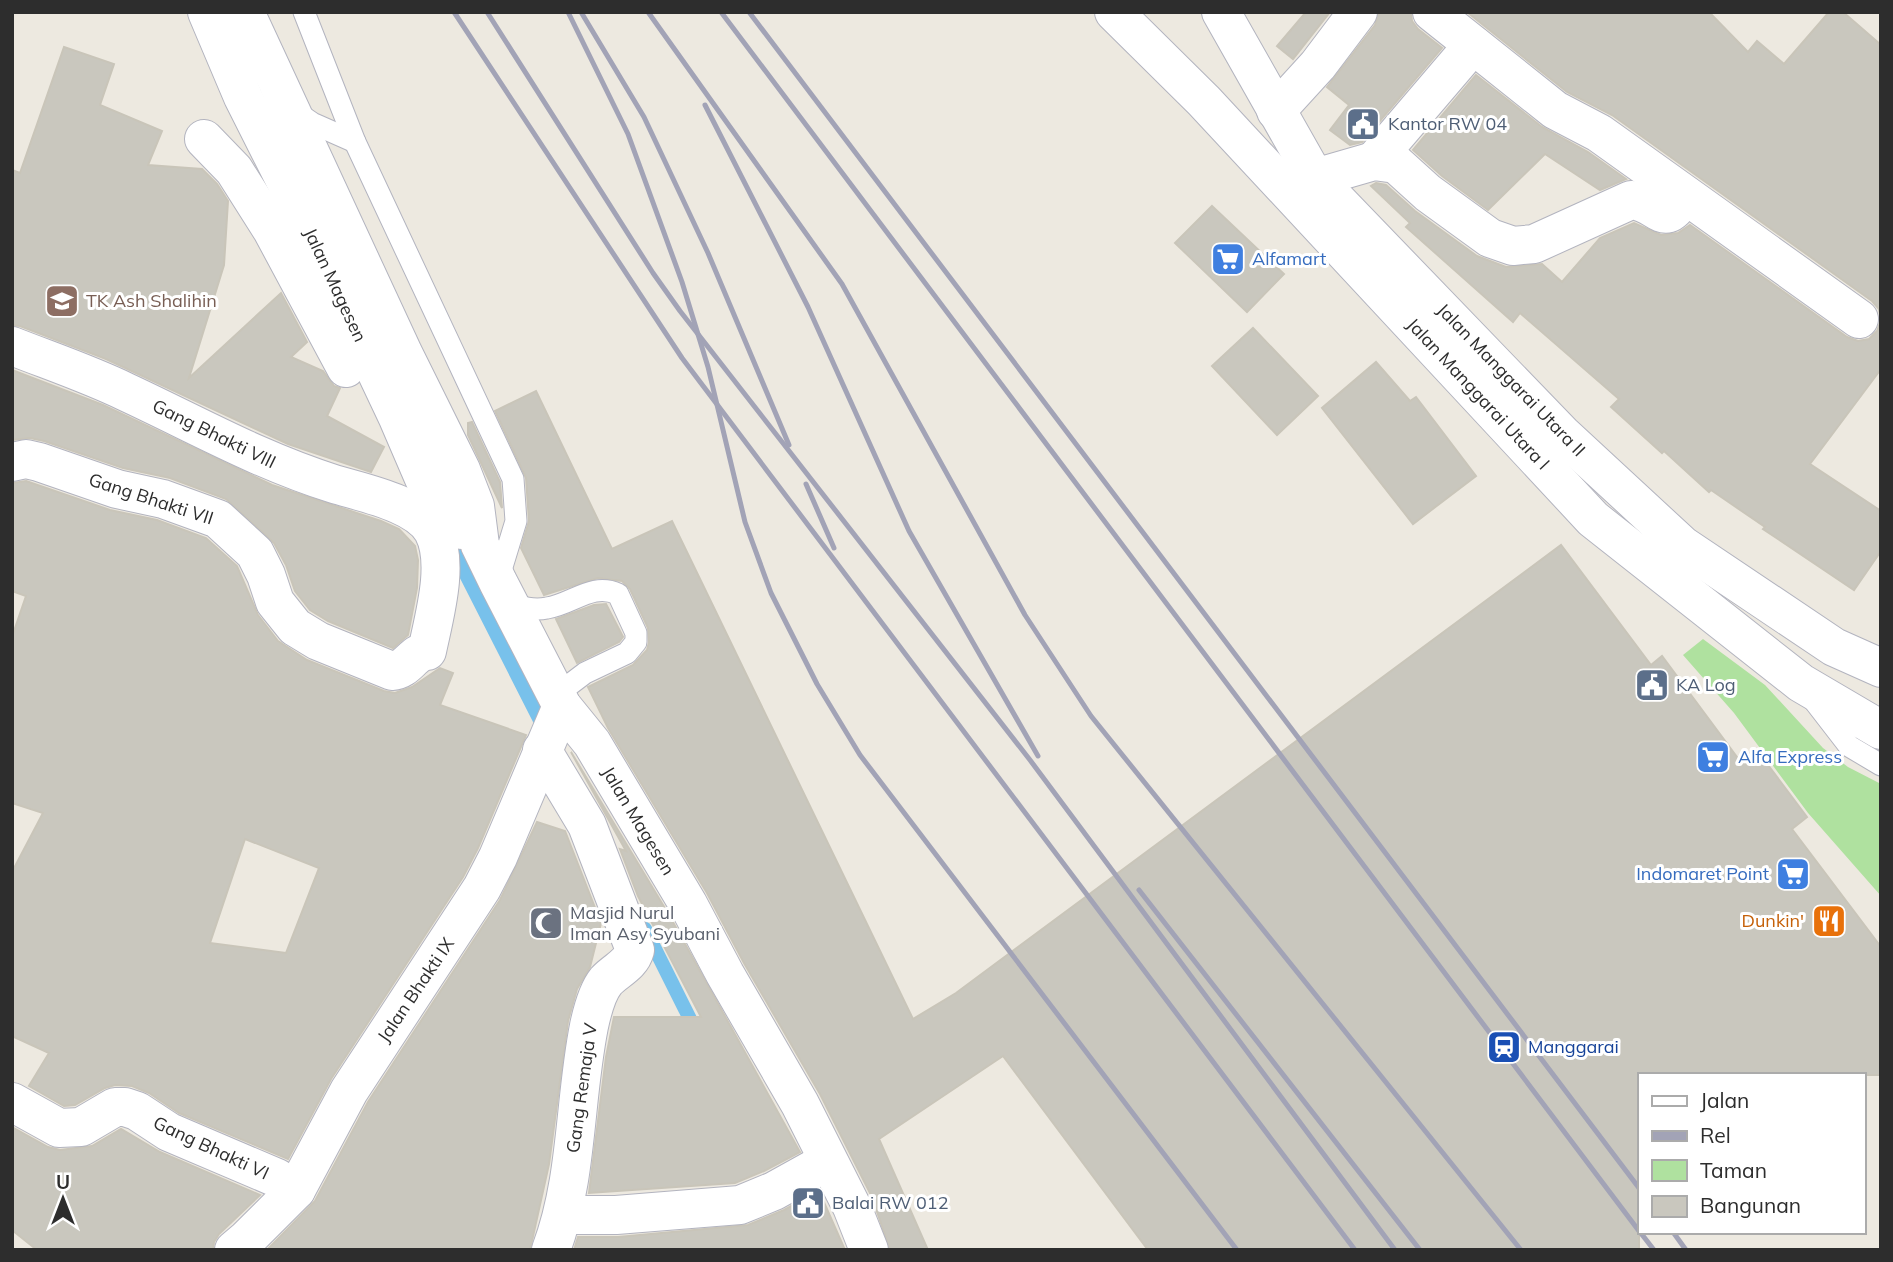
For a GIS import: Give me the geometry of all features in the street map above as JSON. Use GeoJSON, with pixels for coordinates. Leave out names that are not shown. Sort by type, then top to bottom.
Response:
{"type":"FeatureCollection","features":[{"type":"Feature","properties":{"kind":"street","name":"Jalan Magesen"},"geometry":{"type":"LineString","coordinates":[[206,12],[243,97],[295,200],[429,490],[447,517],[480,545]]}},
{"type":"Feature","properties":{"kind":"street","name":"Jalan Magesen"},"geometry":{"type":"LineString","coordinates":[[245,12],[403,353],[461,470],[475,506],[480,545],[503,592],[552,723],[592,743],[688,904],[800,1104],[852,1208],[869,1250]]}},
{"type":"Feature","properties":{"kind":"street","name":"Jalan Manggarai Utara I"},"geometry":{"type":"LineString","coordinates":[[1114,12],[1204,101],[1594,519],[1801,683],[1881,730]]}},
{"type":"Feature","properties":{"kind":"street","name":"Jalan Manggarai Utara II"},"geometry":{"type":"LineString","coordinates":[[1222,12],[1315,178],[1562,434],[1682,545],[1834,648],[1881,668]]}},
{"type":"Feature","properties":{"kind":"street"},"geometry":{"type":"LineString","coordinates":[[1276,111],[1318,65],[1358,12]]}},
{"type":"Feature","properties":{"kind":"street"},"geometry":{"type":"LineString","coordinates":[[1432,12],[1555,110],[1599,133],[1859,319]]}},
{"type":"Feature","properties":{"kind":"street"},"geometry":{"type":"LineString","coordinates":[[1374,161],[1473,45]]}},
{"type":"Feature","properties":{"kind":"street"},"geometry":{"type":"LineString","coordinates":[[204,139],[234,170],[272,230],[343,362],[418,515]]}},
{"type":"Feature","properties":{"kind":"street"},"geometry":{"type":"LineString","coordinates":[[1315,178],[1374,161],[1396,164],[1428,193],[1490,238],[1513,246],[1534,244],[1630,200],[1639,201],[1662,214],[1670,213],[1676,210],[1685,195]]}},
{"type":"Feature","properties":{"kind":"street","name":"Gang Bhakti VIII"},"geometry":{"type":"LineString","coordinates":[[12,346],[122,390],[289,470],[374,496],[418,515]]}},
{"type":"Feature","properties":{"kind":"street","name":"Gang Bhakti VII"},"geometry":{"type":"LineString","coordinates":[[12,461],[26,459],[39,462],[117,489],[163,499],[218,519],[255,553],[267,575],[275,602],[295,627],[318,641],[392,671],[402,670],[418,654],[427,651],[441,567],[433,530],[418,515]]}},
{"type":"Feature","properties":{"kind":"street","name":"Jalan Bhakti IX"},"geometry":{"type":"LineString","coordinates":[[234,1250],[296,1190],[349,1091],[482,888],[498,857],[552,723]]}},
{"type":"Feature","properties":{"kind":"street","name":"Gang Remaja V"},"geometry":{"type":"LineString","coordinates":[[552,723],[635,950],[633,959],[604,983],[589,1026],[574,1146],[557,1232]]}},
{"type":"Feature","properties":{"kind":"street","name":"Gang Bhakti VI"},"geometry":{"type":"LineString","coordinates":[[12,1102],[59,1128],[81,1128],[115,1107],[138,1111],[169,1132],[277,1178],[296,1190]]}},
{"type":"Feature","properties":{"kind":"street"},"geometry":{"type":"LineString","coordinates":[[557,1232],[616,1215],[757,1198],[828,1161]]}},
{"type":"Feature","properties":{"kind":"lane"},"geometry":{"type":"LineString","coordinates":[[303,12],[355,142],[513,479],[516,521],[503,592],[527,609],[548,608],[596,590],[608,590],[618,594],[636,633],[636,642],[628,653],[584,673],[552,723]]}},
{"type":"Feature","properties":{"kind":"lane"},"geometry":{"type":"LineString","coordinates":[[289,107],[312,123],[355,142]]}},
{"type":"Feature","properties":{"kind":"lane"},"geometry":{"type":"LineString","coordinates":[[1801,683],[1849,746],[1881,765]]}},
{"type":"Feature","properties":{"kind":"green space"},"geometry":{"type":"Polygon","coordinates":[[[1703,639],[1765,685],[1823,748],[1848,767],[1881,784],[1881,896],[1808,813],[1734,713],[1683,655],[1703,639]]]}},
{"type":"Feature","properties":{"kind":"building"},"geometry":{"type":"Polygon","coordinates":[[[1306,12],[1330,12],[1293,59],[1277,46],[1306,12]]]}},
{"type":"Feature","properties":{"kind":"building"},"geometry":{"type":"Polygon","coordinates":[[[1379,12],[1411,12],[1412,21],[1418,29],[1442,48],[1362,142],[1350,145],[1330,130],[1349,105],[1327,87],[1375,25],[1379,12]]]}},
{"type":"Feature","properties":{"kind":"building"},"geometry":{"type":"Polygon","coordinates":[[[1467,12],[1709,12],[1748,52],[1757,41],[1784,64],[1829,12],[1843,12],[1881,45],[1881,320],[1879,309],[1872,301],[1612,115],[1567,92],[1467,12]]]}},
{"type":"Feature","properties":{"kind":"building"},"geometry":{"type":"Polygon","coordinates":[[[64,47],[114,64],[100,105],[162,131],[148,165],[202,169],[217,184],[228,201],[224,265],[189,378],[281,293],[307,342],[291,357],[323,371],[334,386],[340,388],[327,416],[384,447],[371,472],[288,444],[106,359],[12,325],[12,170],[20,173],[64,47]]]}},
{"type":"Feature","properties":{"kind":"building"},"geometry":{"type":"Polygon","coordinates":[[[1476,75],[1542,127],[1588,152],[1626,179],[1600,190],[1545,154],[1488,210],[1442,176],[1413,150],[1476,75]]]}},
{"type":"Feature","properties":{"kind":"building"},"geometry":{"type":"Polygon","coordinates":[[[1376,183],[1386,185],[1415,211],[1477,256],[1506,267],[1542,264],[1562,282],[1600,238],[1634,223],[1661,235],[1678,233],[1690,225],[1847,337],[1858,341],[1869,339],[1877,331],[1881,320],[1881,369],[1810,464],[1881,511],[1881,551],[1854,590],[1763,529],[1765,527],[1711,490],[1709,492],[1664,451],[1662,453],[1611,407],[1619,399],[1520,313],[1513,322],[1406,227],[1410,223],[1371,186],[1376,183]]]}},
{"type":"Feature","properties":{"kind":"building"},"geometry":{"type":"Polygon","coordinates":[[[1212,206],[1284,274],[1247,312],[1175,243],[1212,206]]]}},
{"type":"Feature","properties":{"kind":"building"},"geometry":{"type":"Polygon","coordinates":[[[1253,328],[1318,396],[1277,435],[1212,366],[1253,328]]]}},
{"type":"Feature","properties":{"kind":"building"},"geometry":{"type":"Polygon","coordinates":[[[1376,362],[1410,401],[1416,397],[1476,476],[1413,524],[1322,408],[1376,362]]]}},
{"type":"Feature","properties":{"kind":"building"},"geometry":{"type":"Polygon","coordinates":[[[12,370],[103,405],[272,485],[399,529],[415,546],[418,560],[417,588],[408,635],[393,648],[328,621],[310,610],[295,591],[286,565],[274,543],[226,499],[170,478],[123,468],[44,441],[30,438],[12,440],[12,370]]]}},
{"type":"Feature","properties":{"kind":"building"},"geometry":{"type":"Polygon","coordinates":[[[536,391],[612,549],[672,521],[913,1019],[956,993],[1561,545],[1651,665],[1662,656],[1740,761],[1756,749],[1807,817],[1792,829],[1881,947],[1881,1075],[1638,1073],[1639,1250],[1148,1250],[1003,1056],[879,1139],[928,1250],[890,1250],[872,1197],[820,1094],[707,893],[608,728],[588,687],[633,665],[647,650],[648,628],[630,589],[622,581],[598,578],[544,595],[521,548],[529,521],[526,478],[495,411],[536,391]]]}},
{"type":"Feature","properties":{"kind":"building"},"geometry":{"type":"Polygon","coordinates":[[[472,422],[500,482],[502,508],[468,435],[468,423],[472,422]]]}},
{"type":"Feature","properties":{"kind":"building"},"geometry":{"type":"Polygon","coordinates":[[[26,481],[110,510],[157,520],[206,538],[237,566],[258,615],[278,641],[307,660],[395,693],[412,687],[440,668],[453,673],[440,705],[526,735],[463,877],[331,1079],[288,1159],[179,1113],[149,1093],[132,1086],[115,1085],[75,1105],[64,1106],[29,1086],[49,1053],[12,1036],[12,872],[43,813],[12,803],[12,637],[26,596],[12,591],[12,483],[26,481]],[[245,839],[210,943],[286,953],[319,868],[245,839]]]}},
{"type":"Feature","properties":{"kind":"building"},"geometry":{"type":"Polygon","coordinates":[[[606,604],[623,637],[619,642],[577,663],[556,619],[594,605],[606,604]]]}},
{"type":"Feature","properties":{"kind":"building"},"geometry":{"type":"Polygon","coordinates":[[[571,752],[669,915],[800,1152],[764,1171],[735,1183],[589,1193],[606,1057],[614,1017],[701,1017],[638,896],[620,849],[626,851],[571,752]]]}},
{"type":"Feature","properties":{"kind":"building"},"geometry":{"type":"Polygon","coordinates":[[[537,822],[565,831],[601,923],[590,967],[577,989],[568,1021],[549,1164],[530,1250],[267,1250],[315,1201],[368,1102],[500,900],[537,822]]]}},
{"type":"Feature","properties":{"kind":"building"},"geometry":{"type":"Polygon","coordinates":[[[12,1127],[48,1147],[60,1150],[92,1146],[121,1129],[160,1152],[260,1195],[219,1234],[213,1250],[37,1250],[12,1230],[12,1127]]]}},
{"type":"Feature","properties":{"kind":"building"},"geometry":{"type":"Polygon","coordinates":[[[819,1191],[845,1250],[574,1250],[578,1237],[618,1237],[748,1225],[819,1191]]]}},
{"type":"Feature","properties":{"kind":"waterway"},"geometry":{"type":"LineString","coordinates":[[451,545],[545,730]]}},
{"type":"Feature","properties":{"kind":"waterway"},"geometry":{"type":"LineString","coordinates":[[645,929],[697,1033]]}},
{"type":"Feature","properties":{"kind":"railway"},"geometry":{"type":"LineString","coordinates":[[454,12],[682,358],[1355,1250]]}},
{"type":"Feature","properties":{"kind":"railway"},"geometry":{"type":"LineString","coordinates":[[487,12],[680,311],[1030,760],[1395,1250]]}},
{"type":"Feature","properties":{"kind":"railway"},"geometry":{"type":"LineString","coordinates":[[568,12],[628,134],[682,282],[708,367],[745,522],[771,593],[817,684],[860,755],[1237,1250]]}},
{"type":"Feature","properties":{"kind":"railway"},"geometry":{"type":"LineString","coordinates":[[581,12],[644,117],[708,253],[789,445]]}},
{"type":"Feature","properties":{"kind":"railway"},"geometry":{"type":"LineString","coordinates":[[648,12],[842,284],[1025,615],[1091,716],[1521,1250]]}},
{"type":"Feature","properties":{"kind":"railway"},"geometry":{"type":"LineString","coordinates":[[721,12],[1638,1230]]}},
{"type":"Feature","properties":{"kind":"railway"},"geometry":{"type":"LineString","coordinates":[[749,12],[1638,1187]]}},
{"type":"Feature","properties":{"kind":"railway"},"geometry":{"type":"LineString","coordinates":[[705,105],[808,307],[909,531],[1038,756]]}},
{"type":"Feature","properties":{"kind":"railway"},"geometry":{"type":"LineString","coordinates":[[806,484],[834,548]]}},
{"type":"Feature","properties":{"kind":"railway"},"geometry":{"type":"LineString","coordinates":[[1139,890],[1420,1250]]}},
{"type":"Feature","properties":{"kind":"railway"},"geometry":{"type":"LineString","coordinates":[[1642,1234],[1654,1250]]}},
{"type":"Feature","properties":{"kind":"railway"},"geometry":{"type":"LineString","coordinates":[[1674,1234],[1686,1250]]}},
{"type":"Feature","properties":{"kind":"place","name":"Kantor RW 04"},"geometry":{"type":"Point","coordinates":[1363,124]}},
{"type":"Feature","properties":{"kind":"place","name":"Alfamart"},"geometry":{"type":"Point","coordinates":[1228,259]}},
{"type":"Feature","properties":{"kind":"place","name":"TK Ash Shalihin"},"geometry":{"type":"Point","coordinates":[62,301]}},
{"type":"Feature","properties":{"kind":"place","name":"KA Log"},"geometry":{"type":"Point","coordinates":[1652,685]}},
{"type":"Feature","properties":{"kind":"place","name":"Alfa Express"},"geometry":{"type":"Point","coordinates":[1713,757]}},
{"type":"Feature","properties":{"kind":"place","name":"Indomaret Point"},"geometry":{"type":"Point","coordinates":[1793,874]}},
{"type":"Feature","properties":{"kind":"place","name":"Dunkin'"},"geometry":{"type":"Point","coordinates":[1829,921]}},
{"type":"Feature","properties":{"kind":"place","name":"Masjid Nurul Iman Asy Syubani"},"geometry":{"type":"Point","coordinates":[546,923]}},
{"type":"Feature","properties":{"kind":"place","name":"Manggarai"},"geometry":{"type":"Point","coordinates":[1504,1047]}},
{"type":"Feature","properties":{"kind":"place","name":"Balai RW 012"},"geometry":{"type":"Point","coordinates":[808,1203]}}]}
